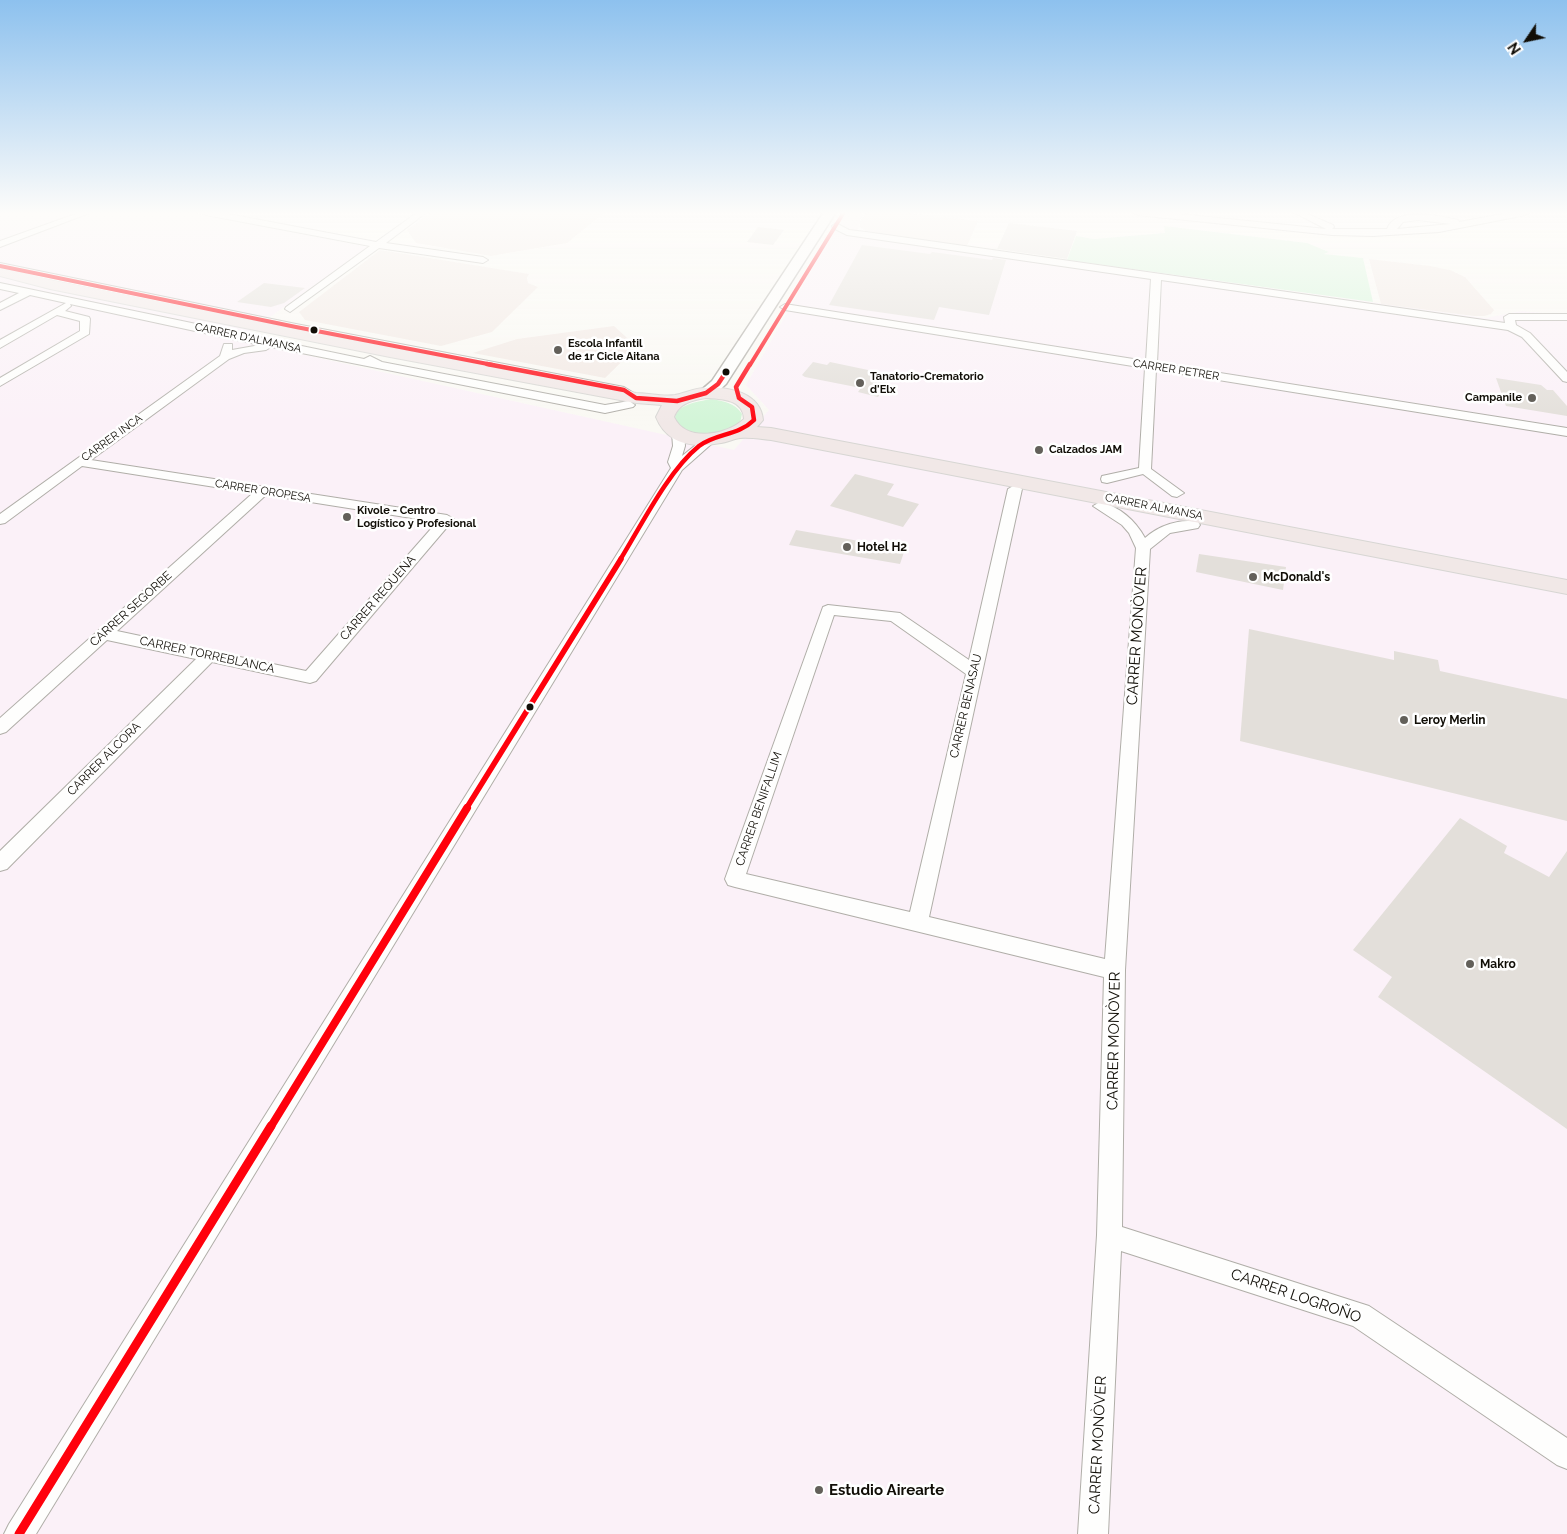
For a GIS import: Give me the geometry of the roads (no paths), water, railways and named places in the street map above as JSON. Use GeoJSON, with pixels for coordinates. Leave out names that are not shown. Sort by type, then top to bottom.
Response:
{"type":"FeatureCollection","features":[{"type":"Feature","properties":{"kind":"main road","name":"CARRER D'ALMANSA"},"geometry":{"type":"LineString","coordinates":[[21,284],[152,313],[369,347],[633,402],[665,417]]}},
{"type":"Feature","properties":{"kind":"main road"},"geometry":{"type":"LineString","coordinates":[[50,284],[384,358],[633,402],[677,401],[706,393],[725,394],[739,398],[752,407],[754,417],[750,425],[740,432]]}},
{"type":"Feature","properties":{"kind":"main road"},"geometry":{"type":"LineString","coordinates":[[706,393],[718,384],[788,284]]}},
{"type":"Feature","properties":{"kind":"main road"},"geometry":{"type":"LineString","coordinates":[[739,398],[736,387],[797,284]]}},
{"type":"Feature","properties":{"kind":"main road"},"geometry":{"type":"LineString","coordinates":[[677,401],[670,407],[665,417],[668,426],[678,433],[694,438],[710,439]]}},
{"type":"Feature","properties":{"kind":"main road","name":"CARRER ALMANSA"},"geometry":{"type":"LineString","coordinates":[[754,417],[777,424],[1567,576]]}},
{"type":"Feature","properties":{"kind":"main road","name":"CARRER ALMANSA"},"geometry":{"type":"LineString","coordinates":[[710,439],[740,432],[771,434],[1567,587]]}},
{"type":"Feature","properties":{"kind":"street","name":"CARRER D'ALMANSA"},"geometry":{"type":"LineString","coordinates":[[85,284],[296,327],[369,347],[384,358]]}},
{"type":"Feature","properties":{"kind":"street"},"geometry":{"type":"LineString","coordinates":[[250,318],[290,309],[325,284]]}},
{"type":"Feature","properties":{"kind":"street"},"geometry":{"type":"LineString","coordinates":[[1145,470],[1155,284]]}},
{"type":"Feature","properties":{"kind":"street"},"geometry":{"type":"LineString","coordinates":[[1209,284],[1511,327],[1526,335],[1567,379]]}},
{"type":"Feature","properties":{"kind":"street","name":"CARRER D'ALMANSA"},"geometry":{"type":"LineString","coordinates":[[0,286],[72,303],[277,345],[384,358]]}},
{"type":"Feature","properties":{"kind":"street"},"geometry":{"type":"LineString","coordinates":[[0,307],[27,293]]}},
{"type":"Feature","properties":{"kind":"street"},"geometry":{"type":"LineString","coordinates":[[0,345],[72,303]]}},
{"type":"Feature","properties":{"kind":"street","name":"CARRER PETRER"},"geometry":{"type":"LineString","coordinates":[[784,307],[1567,432]]}},
{"type":"Feature","properties":{"kind":"street"},"geometry":{"type":"LineString","coordinates":[[290,309],[290,318],[296,327]]}},
{"type":"Feature","properties":{"kind":"street"},"geometry":{"type":"LineString","coordinates":[[0,383],[85,332],[85,319],[56,312]]}},
{"type":"Feature","properties":{"kind":"street"},"geometry":{"type":"LineString","coordinates":[[1511,327],[1509,317],[1567,317]]}},
{"type":"Feature","properties":{"kind":"street"},"geometry":{"type":"LineString","coordinates":[[221,333],[226,338],[229,348],[225,356]]}},
{"type":"Feature","properties":{"kind":"street","name":"CARRER INCA"},"geometry":{"type":"LineString","coordinates":[[0,520],[225,356],[242,350],[277,345]]}},
{"type":"Feature","properties":{"kind":"street","name":"CARRER D'ALMANSA"},"geometry":{"type":"LineString","coordinates":[[369,347],[384,358]]}},
{"type":"Feature","properties":{"kind":"street"},"geometry":{"type":"LineString","coordinates":[[677,468],[674,462],[679,446],[678,433]]}},
{"type":"Feature","properties":{"kind":"street"},"geometry":{"type":"LineString","coordinates":[[20,1534],[677,468],[695,450],[710,439]]}},
{"type":"Feature","properties":{"kind":"street","name":"CARRER OROPESA"},"geometry":{"type":"LineString","coordinates":[[79,462],[446,519]]}},
{"type":"Feature","properties":{"kind":"street"},"geometry":{"type":"LineString","coordinates":[[1107,480],[1145,470],[1178,493]]}},
{"type":"Feature","properties":{"kind":"street","name":"CARRER BENASAU"},"geometry":{"type":"LineString","coordinates":[[918,923],[1015,489]]}},
{"type":"Feature","properties":{"kind":"street","name":"CARRER SEGORBE"},"geometry":{"type":"LineString","coordinates":[[0,728],[263,491]]}},
{"type":"Feature","properties":{"kind":"street"},"geometry":{"type":"LineString","coordinates":[[1100,506],[1129,523],[1137,534],[1143,548],[1156,534],[1170,528],[1193,525]]}},
{"type":"Feature","properties":{"kind":"street","name":"CARRER REQUENA"},"geometry":{"type":"LineString","coordinates":[[310,677],[446,519]]}},
{"type":"Feature","properties":{"kind":"street","name":"CARRER MONÒVER"},"geometry":{"type":"LineString","coordinates":[[1093,1534],[1109,1235],[1115,970],[1143,548]]}},
{"type":"Feature","properties":{"kind":"street","name":"CARRER BENIFALLIM"},"geometry":{"type":"LineString","coordinates":[[974,672],[895,616],[828,610],[735,879],[1115,970]]}},
{"type":"Feature","properties":{"kind":"street","name":"CARRER TORREBLANCA"},"geometry":{"type":"LineString","coordinates":[[104,634],[310,677]]}},
{"type":"Feature","properties":{"kind":"street","name":"CARRER ALCORA"},"geometry":{"type":"LineString","coordinates":[[0,863],[208,656]]}},
{"type":"Feature","properties":{"kind":"street","name":"CARRER LOGROÑO"},"geometry":{"type":"LineString","coordinates":[[1109,1235],[1360,1315],[1567,1455]]}},
{"type":"Feature","properties":{"kind":"place","name":"Escola Infantil de 1r Cicle Aitana"},"geometry":{"type":"Point","coordinates":[558,350]}},
{"type":"Feature","properties":{"kind":"place","name":"Tanatorio-Crematorio d'Elx"},"geometry":{"type":"Point","coordinates":[860,383]}},
{"type":"Feature","properties":{"kind":"place","name":"Campanile"},"geometry":{"type":"Point","coordinates":[1532,398]}},
{"type":"Feature","properties":{"kind":"place","name":"Calzados JAM"},"geometry":{"type":"Point","coordinates":[1039,450]}},
{"type":"Feature","properties":{"kind":"place","name":"Kivole - Centro Logístico y Profesional"},"geometry":{"type":"Point","coordinates":[347,517]}},
{"type":"Feature","properties":{"kind":"place","name":"Hotel H2"},"geometry":{"type":"Point","coordinates":[847,547]}},
{"type":"Feature","properties":{"kind":"place","name":"McDonald's"},"geometry":{"type":"Point","coordinates":[1253,577]}},
{"type":"Feature","properties":{"kind":"place","name":"Leroy Merlin"},"geometry":{"type":"Point","coordinates":[1404,720]}},
{"type":"Feature","properties":{"kind":"place","name":"Makro"},"geometry":{"type":"Point","coordinates":[1470,964]}},
{"type":"Feature","properties":{"kind":"place","name":"Estudio Airearte"},"geometry":{"type":"Point","coordinates":[819,1490]}}]}
